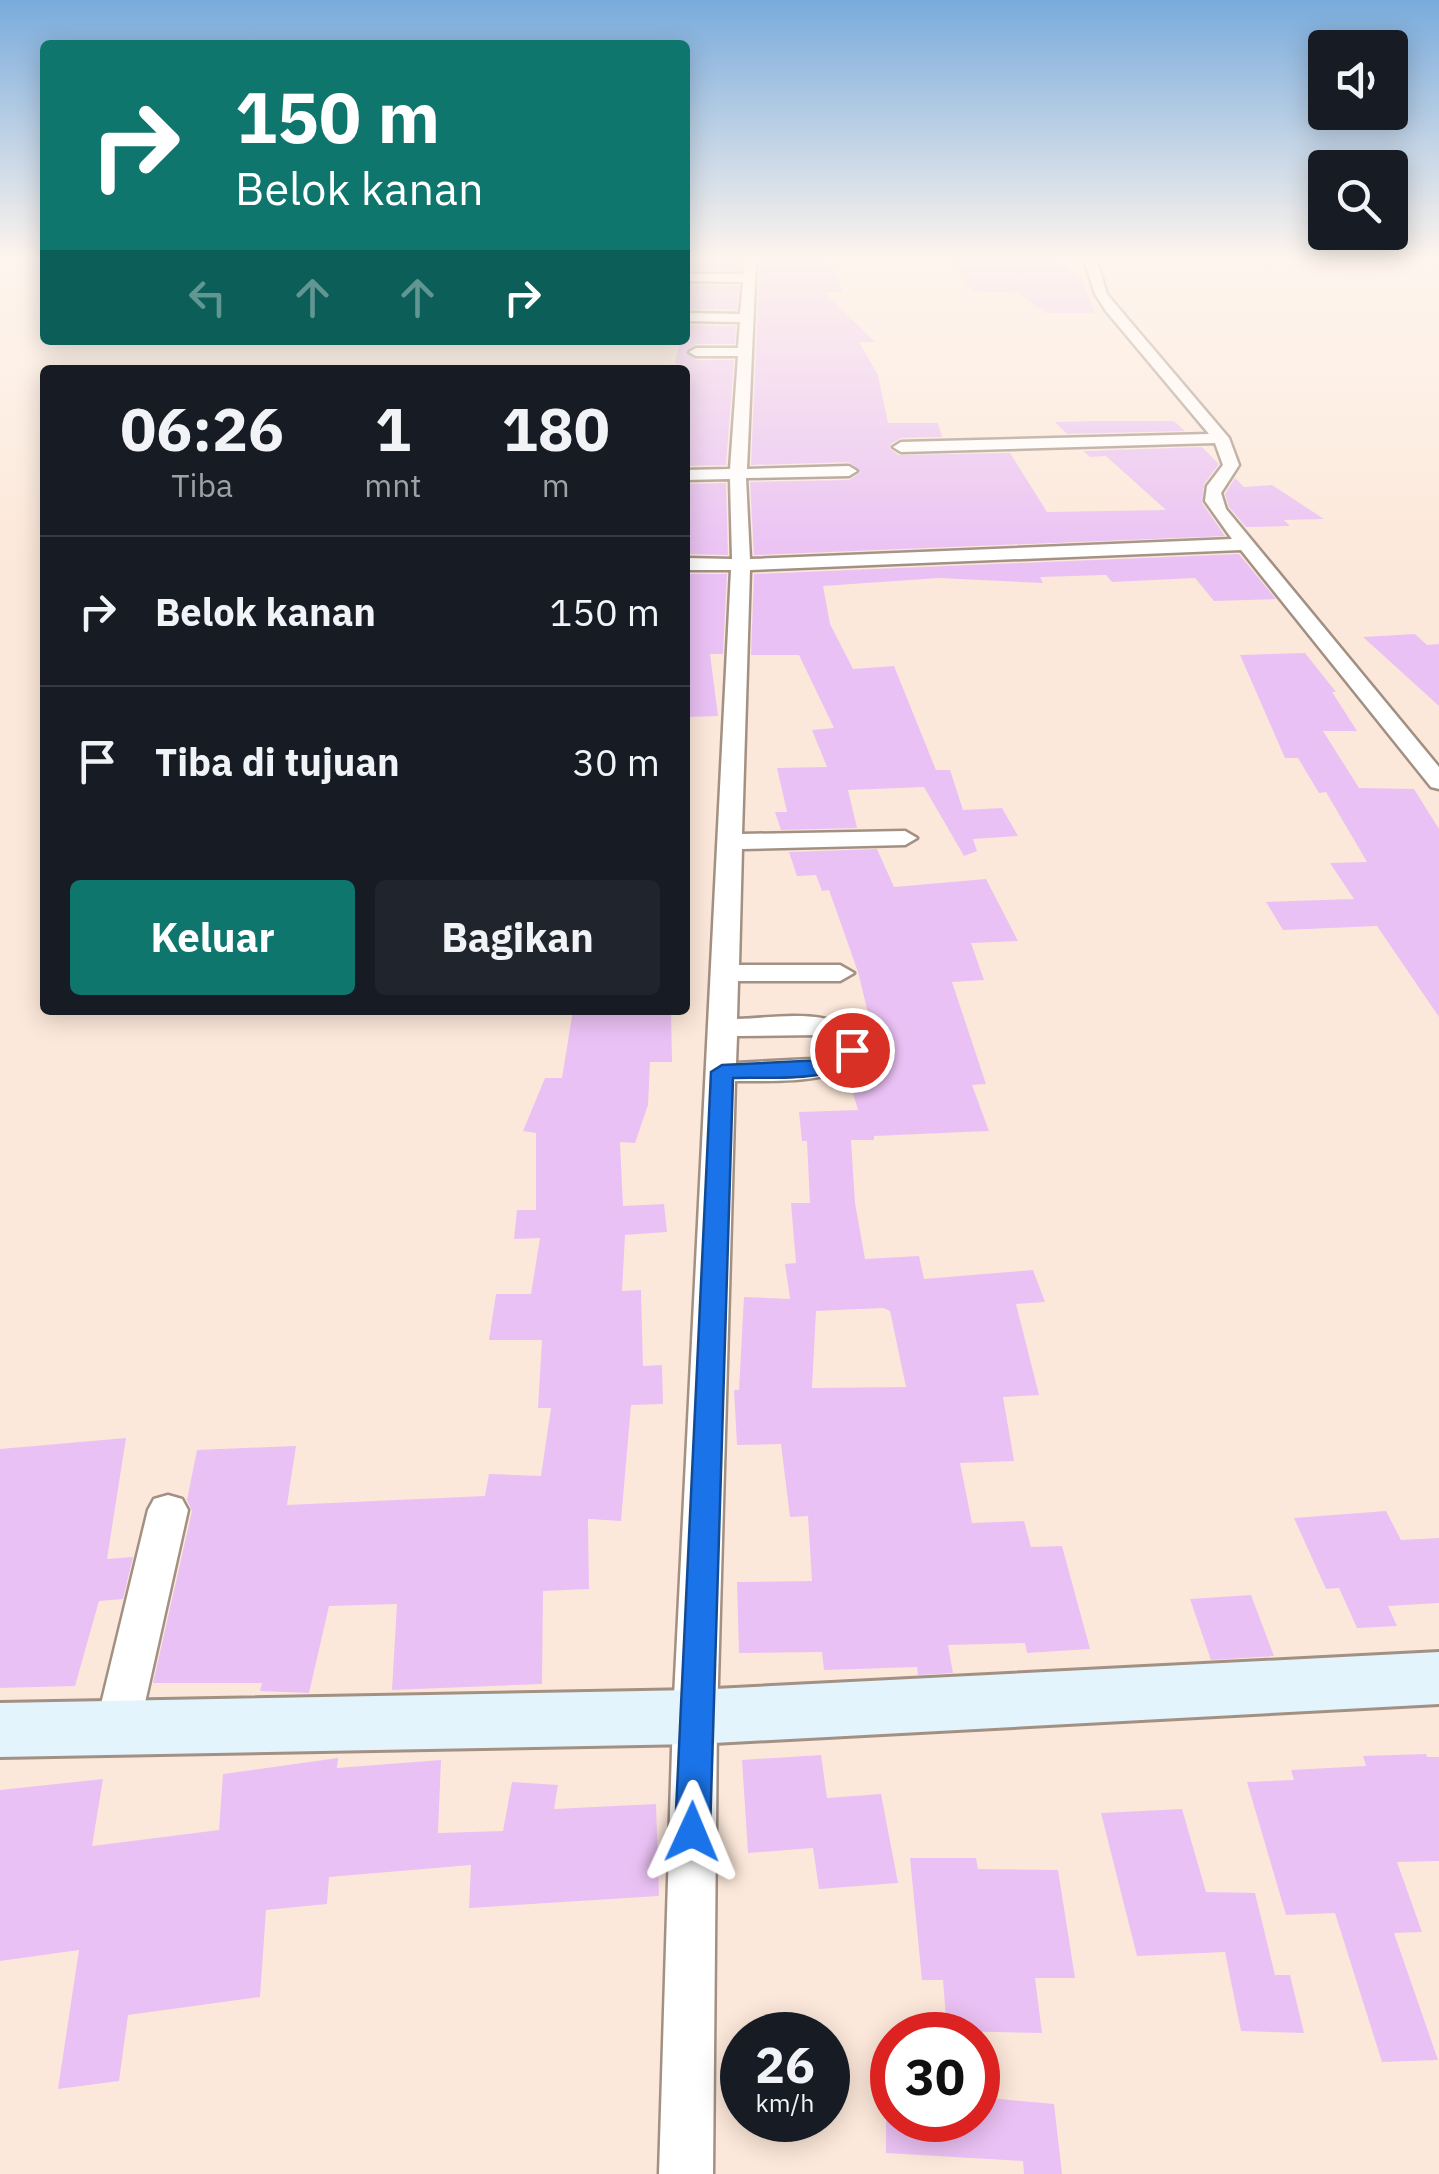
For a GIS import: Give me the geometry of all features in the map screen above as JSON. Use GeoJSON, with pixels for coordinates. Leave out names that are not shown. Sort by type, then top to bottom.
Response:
{"type":"FeatureCollection","features":[{"type":"Feature","properties":{"kind":"main road"},"geometry":{"type":"LineString","coordinates":[[0,1730],[695,1717],[1439,1678]]}},
{"type":"Feature","properties":{"kind":"street"},"geometry":{"type":"LineString","coordinates":[[686,2174],[695,1717],[722,1072],[744,360]]}},
{"type":"Feature","properties":{"kind":"street"},"geometry":{"type":"LineString","coordinates":[[1155,360],[1220,438],[1231,465],[1212,496],[1214,504],[1439,782]]}},
{"type":"Feature","properties":{"kind":"street"},"geometry":{"type":"LineString","coordinates":[[902,447],[1220,438]]}},
{"type":"Feature","properties":{"kind":"street"},"geometry":{"type":"LineString","coordinates":[[690,475],[849,471]]}},
{"type":"Feature","properties":{"kind":"street"},"geometry":{"type":"LineString","coordinates":[[690,564],[740,565],[1083,543],[1246,544]]}},
{"type":"Feature","properties":{"kind":"street"},"geometry":{"type":"LineString","coordinates":[[730,842],[905,838]]}},
{"type":"Feature","properties":{"kind":"street"},"geometry":{"type":"LineString","coordinates":[[724,973],[840,974]]}},
{"type":"Feature","properties":{"kind":"street"},"geometry":{"type":"LineString","coordinates":[[722,1028],[823,1026],[838,1030],[848,1039],[852,1050],[844,1060],[826,1067],[722,1072]]}},
{"type":"Feature","properties":{"kind":"street"},"geometry":{"type":"LineString","coordinates":[[118,1726],[168,1510]]}},
{"type":"Feature","properties":{"kind":"building"},"geometry":{"type":"Polygon","coordinates":[[[676,360],[734,360],[726,465],[690,466],[690,365],[675,364],[676,360]]]}},
{"type":"Feature","properties":{"kind":"building"},"geometry":{"type":"Polygon","coordinates":[[[756,360],[870,360],[878,375],[888,423],[938,423],[942,437],[901,438],[891,444],[889,448],[899,455],[1010,453],[1047,512],[1166,510],[1106,456],[1090,457],[1083,451],[1202,447],[1219,464],[1204,484],[1202,503],[1225,536],[754,555],[750,482],[849,480],[861,472],[849,462],[751,465],[756,360]]]}},
{"type":"Feature","properties":{"kind":"building"},"geometry":{"type":"Polygon","coordinates":[[[1174,421],[1185,431],[1067,434],[1055,422],[1174,421]]]}},
{"type":"Feature","properties":{"kind":"building"},"geometry":{"type":"Polygon","coordinates":[[[1235,478],[1244,487],[1272,485],[1324,519],[1284,520],[1290,526],[1246,527],[1229,507],[1225,494],[1235,478]]]}},
{"type":"Feature","properties":{"kind":"building"},"geometry":{"type":"Polygon","coordinates":[[[726,483],[728,555],[690,554],[690,484],[726,483]]]}},
{"type":"Feature","properties":{"kind":"building"},"geometry":{"type":"Polygon","coordinates":[[[1239,554],[1276,599],[1214,601],[1195,578],[1112,582],[1106,575],[1040,577],[1043,583],[939,578],[823,586],[830,624],[853,669],[894,666],[936,770],[950,770],[963,810],[1002,808],[1018,836],[973,839],[977,851],[964,856],[924,787],[848,790],[857,828],[781,830],[775,812],[787,812],[777,768],[827,767],[812,730],[834,728],[799,655],[751,655],[754,574],[1239,554]]]}},
{"type":"Feature","properties":{"kind":"building"},"geometry":{"type":"Polygon","coordinates":[[[690,574],[727,574],[723,654],[710,654],[718,716],[690,717],[690,574]]]}},
{"type":"Feature","properties":{"kind":"building"},"geometry":{"type":"Polygon","coordinates":[[[1415,634],[1427,645],[1439,644],[1439,706],[1363,637],[1415,634]]]}},
{"type":"Feature","properties":{"kind":"building"},"geometry":{"type":"Polygon","coordinates":[[[1305,653],[1336,692],[1332,692],[1357,731],[1323,731],[1359,788],[1414,789],[1439,829],[1439,1017],[1377,926],[1283,930],[1266,902],[1354,899],[1330,863],[1367,862],[1326,792],[1319,793],[1298,758],[1285,758],[1240,655],[1305,653]]]}},
{"type":"Feature","properties":{"kind":"building"},"geometry":{"type":"Polygon","coordinates":[[[877,849],[894,887],[986,879],[1018,941],[971,943],[984,980],[952,982],[986,1084],[972,1085],[989,1131],[851,1140],[855,1203],[865,1259],[919,1256],[924,1279],[1033,1270],[1045,1302],[1016,1304],[1039,1395],[1003,1397],[1014,1461],[960,1463],[972,1523],[1024,1521],[1031,1547],[1062,1546],[1090,1649],[1027,1653],[1025,1643],[948,1645],[953,1673],[918,1675],[917,1667],[824,1670],[822,1652],[739,1653],[737,1582],[812,1581],[808,1516],[790,1517],[781,1444],[737,1445],[734,1390],[739,1390],[744,1297],[790,1299],[785,1264],[796,1263],[791,1203],[810,1203],[807,1141],[802,1141],[799,1112],[858,1110],[847,1073],[882,1070],[858,972],[829,890],[822,891],[816,875],[797,876],[789,852],[877,849]],[[816,1311],[812,1388],[906,1387],[890,1311],[816,1311]]]}},
{"type":"Feature","properties":{"kind":"building"},"geometry":{"type":"Polygon","coordinates":[[[572,1015],[671,1015],[672,1062],[650,1062],[648,1105],[635,1143],[620,1142],[623,1206],[664,1204],[667,1232],[625,1235],[622,1291],[641,1290],[643,1366],[662,1365],[663,1404],[631,1405],[621,1521],[588,1519],[589,1589],[543,1591],[542,1684],[392,1690],[397,1604],[329,1606],[309,1693],[260,1691],[262,1683],[153,1683],[192,1511],[187,1500],[197,1450],[296,1446],[287,1505],[485,1496],[489,1474],[541,1476],[551,1408],[538,1408],[542,1340],[489,1340],[496,1294],[531,1294],[540,1238],[514,1239],[517,1210],[536,1210],[536,1133],[523,1131],[545,1078],[562,1078],[572,1015]]]}},
{"type":"Feature","properties":{"kind":"building"},"geometry":{"type":"Polygon","coordinates":[[[126,1438],[107,1559],[133,1557],[123,1599],[99,1601],[75,1686],[0,1688],[0,1449],[126,1438]]]}},
{"type":"Feature","properties":{"kind":"building"},"geometry":{"type":"Polygon","coordinates":[[[1386,1511],[1401,1540],[1439,1538],[1439,1603],[1388,1606],[1397,1626],[1357,1628],[1339,1588],[1326,1589],[1294,1518],[1386,1511]]]}},
{"type":"Feature","properties":{"kind":"building"},"geometry":{"type":"Polygon","coordinates":[[[1251,1595],[1274,1656],[1211,1660],[1190,1599],[1251,1595]]]}},
{"type":"Feature","properties":{"kind":"building"},"geometry":{"type":"Polygon","coordinates":[[[821,1755],[827,1798],[881,1794],[898,1883],[819,1889],[813,1848],[748,1853],[742,1760],[821,1755]]]}},
{"type":"Feature","properties":{"kind":"building"},"geometry":{"type":"Polygon","coordinates":[[[1363,1756],[1439,1757],[1439,1861],[1397,1862],[1422,1932],[1394,1933],[1438,2060],[1382,2062],[1335,1913],[1286,1915],[1247,1782],[1294,1780],[1291,1770],[1366,1766],[1363,1756]]]}},
{"type":"Feature","properties":{"kind":"building"},"geometry":{"type":"Polygon","coordinates":[[[338,1758],[337,1768],[441,1760],[438,1833],[503,1831],[512,1782],[558,1785],[554,1809],[656,1804],[659,1896],[469,1908],[471,1865],[329,1877],[327,1904],[266,1910],[260,1997],[128,2015],[119,2081],[58,2089],[79,1950],[0,1961],[0,1790],[103,1779],[92,1846],[219,1830],[223,1774],[338,1758]]]}},
{"type":"Feature","properties":{"kind":"building"},"geometry":{"type":"Polygon","coordinates":[[[1182,1809],[1206,1892],[1255,1893],[1275,1975],[1290,1975],[1304,2033],[1241,2031],[1225,1952],[1137,1956],[1101,1813],[1182,1809]]]}},
{"type":"Feature","properties":{"kind":"building"},"geometry":{"type":"Polygon","coordinates":[[[910,1858],[976,1858],[978,1869],[1058,1870],[1075,1978],[1035,1978],[1042,2033],[1000,2032],[1000,2012],[946,2012],[943,1980],[922,1980],[910,1858]]]}},
{"type":"Feature","properties":{"kind":"building"},"geometry":{"type":"Polygon","coordinates":[[[1000,2099],[1054,2104],[1062,2174],[1024,2174],[1023,2161],[886,2153],[886,2142],[1000,2142],[1000,2099]]]}},
{"type":"Feature","properties":{"kind":"route"},"geometry":{"type":"LineString","coordinates":[[692,1832],[722,1072],[826,1067],[844,1060],[852,1050]]}}]}
